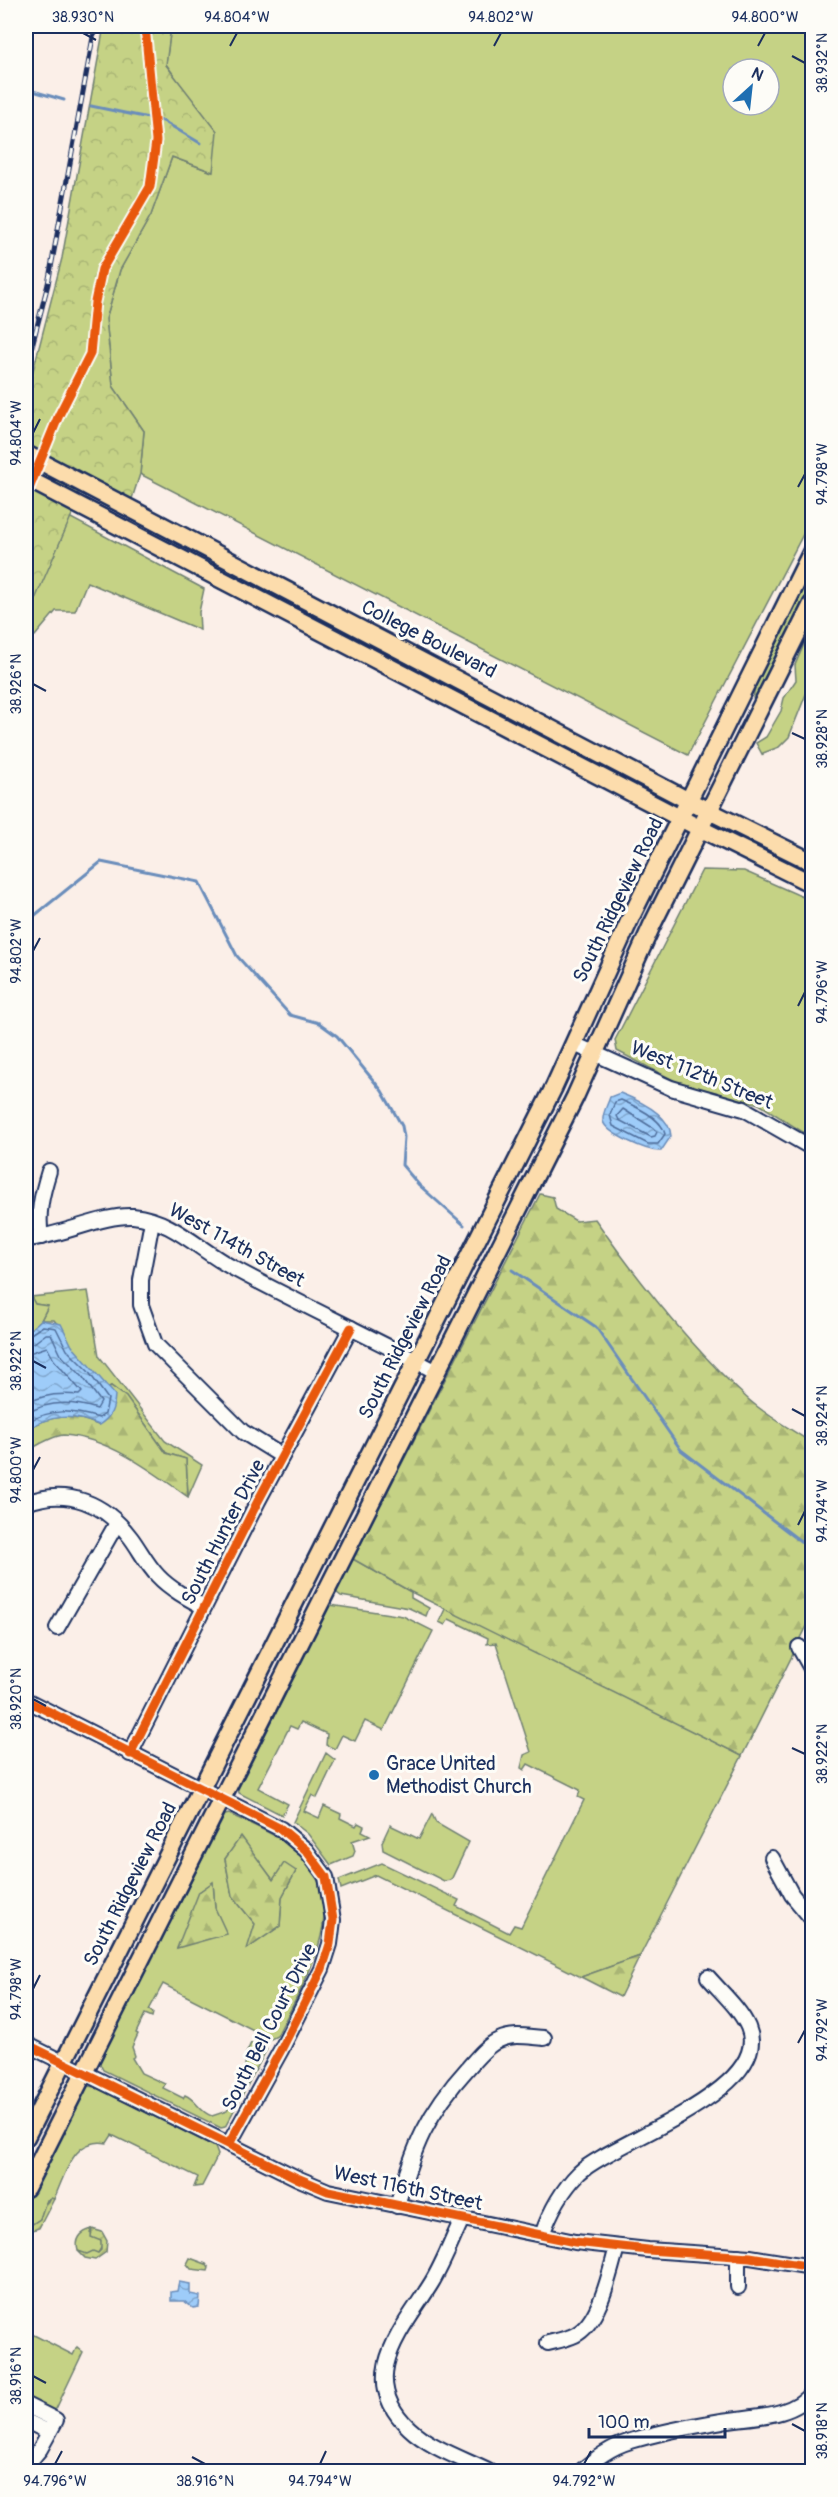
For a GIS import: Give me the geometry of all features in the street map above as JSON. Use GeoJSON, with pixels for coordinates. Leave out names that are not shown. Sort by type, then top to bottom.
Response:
{"type":"FeatureCollection","features":[{"type":"Feature","properties":{"kind":"main road","name":"College Boulevard"},"geometry":{"type":"LineString","coordinates":[[26,454],[689,801],[813,862]]}},
{"type":"Feature","properties":{"kind":"main road"},"geometry":{"type":"LineString","coordinates":[[26,478],[700,829],[813,884]]}},
{"type":"Feature","properties":{"kind":"main road","name":"South Ridgeview Road"},"geometry":{"type":"LineString","coordinates":[[26,2137],[417,1361],[574,1044],[632,915],[813,551]]}},
{"type":"Feature","properties":{"kind":"main road"},"geometry":{"type":"LineString","coordinates":[[26,2188],[596,1053],[652,925],[813,604]]}},
{"type":"Feature","properties":{"kind":"street","name":"West 112th Street"},"geometry":{"type":"LineString","coordinates":[[574,1044],[689,1094],[744,1109],[813,1148]]}},
{"type":"Feature","properties":{"kind":"street"},"geometry":{"type":"LineString","coordinates":[[41,1237],[40,1200],[49,1171]]}},
{"type":"Feature","properties":{"kind":"street","name":"West 114th Street"},"geometry":{"type":"LineString","coordinates":[[26,1239],[120,1217],[133,1216],[171,1227],[227,1265],[437,1372]]}},
{"type":"Feature","properties":{"kind":"street"},"geometry":{"type":"LineString","coordinates":[[152,1221],[141,1280],[141,1305],[155,1344],[243,1432],[282,1456]]}},
{"type":"Feature","properties":{"kind":"street","name":"South Hunter Drive"},"geometry":{"type":"LineString","coordinates":[[130,1754],[282,1456],[351,1328]]}},
{"type":"Feature","properties":{"kind":"street"},"geometry":{"type":"LineString","coordinates":[[26,1503],[43,1497],[70,1497],[93,1503],[117,1523],[158,1577],[204,1607]]}},
{"type":"Feature","properties":{"kind":"street"},"geometry":{"type":"LineString","coordinates":[[57,1628],[117,1523]]}},
{"type":"Feature","properties":{"kind":"street"},"geometry":{"type":"LineString","coordinates":[[800,1647],[813,1670]]}},
{"type":"Feature","properties":{"kind":"street","name":"South Bell Court Drive"},"geometry":{"type":"LineString","coordinates":[[26,1700],[221,1801],[281,1829],[306,1850],[326,1877],[333,1920],[330,1944],[322,1969],[281,2050],[229,2144]]}},
{"type":"Feature","properties":{"kind":"street"},"geometry":{"type":"LineString","coordinates":[[772,1858],[792,1895],[813,1919]]}},
{"type":"Feature","properties":{"kind":"street"},"geometry":{"type":"LineString","coordinates":[[542,2235],[552,2207],[580,2173],[699,2103],[730,2080],[745,2062],[749,2048],[748,2028],[708,1977]]}},
{"type":"Feature","properties":{"kind":"street"},"geometry":{"type":"LineString","coordinates":[[397,2206],[412,2153],[431,2116],[452,2085],[497,2040],[517,2035],[544,2038]]}},
{"type":"Feature","properties":{"kind":"street","name":"West 116th Street"},"geometry":{"type":"LineString","coordinates":[[26,2044],[83,2074],[328,2191],[542,2235],[617,2247],[738,2256],[813,2267]]}},
{"type":"Feature","properties":{"kind":"street"},"geometry":{"type":"LineString","coordinates":[[462,2219],[431,2283],[391,2345],[385,2371],[389,2399],[402,2420],[420,2437],[490,2472]]}},
{"type":"Feature","properties":{"kind":"street"},"geometry":{"type":"LineString","coordinates":[[548,2343],[577,2335],[594,2315],[617,2247]]}},
{"type":"Feature","properties":{"kind":"street"},"geometry":{"type":"LineString","coordinates":[[738,2256],[738,2287]]}},
{"type":"Feature","properties":{"kind":"street"},"geometry":{"type":"LineString","coordinates":[[580,2472],[601,2454],[631,2441],[721,2421],[776,2413],[807,2400],[813,2392]]}},
{"type":"Feature","properties":{"kind":"street"},"geometry":{"type":"LineString","coordinates":[[26,2405],[53,2426]]}},
{"type":"Feature","properties":{"kind":"street"},"geometry":{"type":"LineString","coordinates":[[26,2421],[53,2426]]}},
{"type":"Feature","properties":{"kind":"street"},"geometry":{"type":"LineString","coordinates":[[26,2466],[53,2426]]}},
{"type":"Feature","properties":{"kind":"green space"},"geometry":{"type":"Polygon","coordinates":[[[104,26],[171,26],[166,65],[217,131],[213,172],[172,157],[151,215],[120,270],[106,319],[113,386],[144,431],[140,474],[129,508],[83,484],[73,503],[74,510],[26,620],[26,398],[62,258],[104,26]]]}},
{"type":"Feature","properties":{"kind":"green space"},"geometry":{"type":"Polygon","coordinates":[[[171,26],[812,26],[812,517],[688,755],[140,474],[144,431],[113,386],[106,319],[120,270],[151,215],[172,157],[212,172],[183,88],[166,64],[171,26]]]}},
{"type":"Feature","properties":{"kind":"green space"},"geometry":{"type":"Polygon","coordinates":[[[26,494],[204,589],[199,612],[200,630],[87,582],[75,611],[56,611],[35,636],[26,630],[26,494]]]}},
{"type":"Feature","properties":{"kind":"green space"},"geometry":{"type":"Polygon","coordinates":[[[812,563],[812,590],[757,700],[753,698],[757,675],[812,563]]]}},
{"type":"Feature","properties":{"kind":"green space"},"geometry":{"type":"Polygon","coordinates":[[[812,626],[812,677],[808,689],[789,737],[779,747],[763,753],[763,756],[756,743],[766,737],[781,711],[784,698],[796,680],[795,665],[812,626]]]}},
{"type":"Feature","properties":{"kind":"green space"},"geometry":{"type":"Polygon","coordinates":[[[702,870],[744,871],[812,901],[812,1138],[759,1104],[677,1082],[617,1051],[615,1040],[702,870]]]}},
{"type":"Feature","properties":{"kind":"green space"},"geometry":{"type":"Polygon","coordinates":[[[540,1194],[553,1197],[556,1209],[576,1221],[595,1219],[648,1290],[727,1379],[755,1405],[812,1443],[812,1616],[742,1756],[411,1592],[353,1559],[540,1194]]]}},
{"type":"Feature","properties":{"kind":"green space"},"geometry":{"type":"Polygon","coordinates":[[[88,1291],[99,1356],[165,1441],[202,1465],[188,1497],[186,1459],[166,1453],[126,1397],[111,1386],[107,1388],[73,1348],[54,1320],[41,1320],[48,1306],[35,1304],[31,1297],[88,1291]]]}},
{"type":"Feature","properties":{"kind":"green space"},"geometry":{"type":"Polygon","coordinates":[[[26,1297],[31,1297],[35,1304],[48,1306],[41,1320],[26,1333],[26,1297]]]}},
{"type":"Feature","properties":{"kind":"green space"},"geometry":{"type":"Polygon","coordinates":[[[111,1386],[126,1397],[166,1453],[186,1459],[188,1497],[130,1458],[97,1442],[64,1435],[26,1451],[26,1430],[44,1421],[70,1417],[98,1425],[107,1388],[111,1386]]]}},
{"type":"Feature","properties":{"kind":"green space"},"geometry":{"type":"Polygon","coordinates":[[[353,1559],[411,1592],[411,1598],[429,1608],[426,1616],[409,1608],[341,1596],[336,1592],[353,1559]]]}},
{"type":"Feature","properties":{"kind":"green space"},"geometry":{"type":"Polygon","coordinates":[[[330,1605],[403,1616],[433,1631],[384,1730],[365,1721],[355,1741],[342,1735],[335,1749],[326,1745],[327,1734],[301,1722],[297,1729],[290,1726],[258,1788],[288,1804],[282,1815],[239,1793],[238,1789],[330,1605]]]}},
{"type":"Feature","properties":{"kind":"green space"},"geometry":{"type":"Polygon","coordinates":[[[446,1607],[742,1756],[640,1956],[581,1977],[376,1875],[341,1889],[339,1880],[382,1863],[459,1900],[456,1906],[509,1933],[514,1925],[521,1927],[584,1800],[578,1797],[580,1790],[528,1764],[524,1770],[521,1768],[524,1755],[531,1752],[496,1643],[487,1644],[488,1638],[449,1619],[445,1625],[439,1622],[446,1607]]]}},
{"type":"Feature","properties":{"kind":"green space"},"geometry":{"type":"Polygon","coordinates":[[[326,1753],[335,1760],[317,1798],[312,1795],[304,1811],[319,1818],[324,1806],[341,1814],[340,1818],[356,1826],[358,1823],[364,1826],[362,1831],[370,1835],[352,1841],[355,1851],[353,1856],[331,1865],[308,1834],[293,1822],[326,1753]]]}},
{"type":"Feature","properties":{"kind":"green space"},"geometry":{"type":"Polygon","coordinates":[[[229,1814],[258,1827],[286,1843],[308,1864],[320,1887],[324,1912],[321,1937],[313,1963],[277,2036],[271,2039],[163,1984],[149,2010],[153,2013],[152,2017],[145,2014],[132,2047],[135,2056],[132,2058],[141,2073],[165,2084],[163,2088],[183,2098],[185,2095],[189,2097],[204,2112],[212,2116],[227,2111],[244,2079],[246,2054],[251,2043],[267,2049],[225,2127],[221,2128],[103,2070],[99,2062],[225,1815],[229,1814]],[[241,1837],[225,1859],[232,1896],[255,1924],[248,1948],[280,1926],[282,1897],[296,1871],[274,1881],[241,1837]],[[213,1883],[199,1892],[215,1908],[213,1883]]]}},
{"type":"Feature","properties":{"kind":"green space"},"geometry":{"type":"Polygon","coordinates":[[[432,1814],[436,1823],[469,1842],[451,1880],[444,1881],[383,1850],[382,1842],[390,1825],[419,1839],[432,1814]]]}},
{"type":"Feature","properties":{"kind":"green space"},"geometry":{"type":"Polygon","coordinates":[[[241,1836],[273,1880],[284,1863],[296,1871],[282,1897],[280,1926],[247,1949],[255,1924],[232,1896],[225,1859],[241,1836]]]}},
{"type":"Feature","properties":{"kind":"green space"},"geometry":{"type":"Polygon","coordinates":[[[213,1882],[215,1908],[227,1934],[177,1948],[199,1892],[213,1882]]]}},
{"type":"Feature","properties":{"kind":"green space"},"geometry":{"type":"Polygon","coordinates":[[[640,1956],[620,1997],[581,1977],[640,1956]]]}},
{"type":"Feature","properties":{"kind":"green space"},"geometry":{"type":"Polygon","coordinates":[[[88,2086],[95,2087],[215,2147],[218,2155],[202,2186],[194,2187],[198,2177],[112,2135],[107,2143],[95,2143],[78,2151],[67,2168],[54,2199],[47,2200],[40,2219],[28,2227],[26,2226],[26,2196],[81,2089],[88,2086]]]}},
{"type":"Feature","properties":{"kind":"green space"},"geometry":{"type":"Polygon","coordinates":[[[51,2198],[54,2199],[39,2228],[33,2230],[28,2227],[40,2219],[45,2204],[51,2198]]]}},
{"type":"Feature","properties":{"kind":"green space"},"geometry":{"type":"Polygon","coordinates":[[[92,2229],[90,2233],[101,2241],[102,2246],[98,2253],[85,2254],[78,2251],[79,2237],[92,2229]]]}},
{"type":"Feature","properties":{"kind":"green space"},"geometry":{"type":"Polygon","coordinates":[[[92,2229],[102,2232],[107,2241],[106,2252],[95,2260],[85,2258],[78,2251],[87,2254],[93,2251],[98,2253],[101,2250],[101,2241],[91,2237],[92,2229]]]}},
{"type":"Feature","properties":{"kind":"green space"},"geometry":{"type":"Polygon","coordinates":[[[190,2258],[206,2264],[208,2271],[191,2269],[187,2264],[190,2258]]]}},
{"type":"Feature","properties":{"kind":"green space"},"geometry":{"type":"Polygon","coordinates":[[[26,2331],[73,2355],[77,2347],[83,2352],[56,2409],[51,2412],[26,2399],[26,2331]]]}},
{"type":"Feature","properties":{"kind":"water"},"geometry":{"type":"Polygon","coordinates":[[[620,1093],[644,1104],[665,1121],[671,1136],[661,1151],[647,1149],[629,1141],[606,1126],[603,1118],[610,1097],[620,1093]]]}},
{"type":"Feature","properties":{"kind":"water"},"geometry":{"type":"Polygon","coordinates":[[[41,1320],[61,1324],[72,1346],[115,1395],[111,1413],[99,1425],[80,1419],[61,1417],[44,1421],[26,1430],[26,1333],[41,1320]]]}},
{"type":"Feature","properties":{"kind":"water"},"geometry":{"type":"Polygon","coordinates":[[[179,2282],[190,2284],[190,2294],[200,2296],[199,2307],[193,2308],[184,2301],[171,2301],[171,2292],[177,2291],[179,2282]]]}},
{"type":"Feature","properties":{"kind":"waterway"},"geometry":{"type":"LineString","coordinates":[[26,89],[64,100]]}},
{"type":"Feature","properties":{"kind":"waterway"},"geometry":{"type":"LineString","coordinates":[[91,106],[163,121],[200,143]]}},
{"type":"Feature","properties":{"kind":"waterway"},"geometry":{"type":"LineString","coordinates":[[26,920],[29,920],[101,862],[199,882],[237,956],[290,1015],[319,1023],[337,1036],[382,1091],[402,1126],[404,1137],[402,1165],[419,1185],[464,1225]]}},
{"type":"Feature","properties":{"kind":"waterway"},"geometry":{"type":"LineString","coordinates":[[512,1270],[596,1327],[681,1450],[812,1550]]}},
{"type":"Feature","properties":{"kind":"railway"},"geometry":{"type":"LineString","coordinates":[[26,369],[48,284],[95,26]]}},
{"type":"Feature","properties":{"kind":"cycle path"},"geometry":{"type":"LineString","coordinates":[[26,496],[59,415],[90,354],[95,302],[102,269],[150,187],[156,141],[145,26]]}},
{"type":"Feature","properties":{"kind":"cycle path"},"geometry":{"type":"LineString","coordinates":[[130,1754],[258,1501],[351,1328]]}},
{"type":"Feature","properties":{"kind":"cycle path"},"geometry":{"type":"LineString","coordinates":[[26,1700],[281,1829],[306,1850],[326,1877],[333,1920],[330,1944],[322,1969],[281,2050],[229,2144]]}},
{"type":"Feature","properties":{"kind":"cycle path"},"geometry":{"type":"LineString","coordinates":[[26,2044],[297,2178],[328,2191],[575,2242],[750,2257],[812,2267]]}},
{"type":"Feature","properties":{"kind":"place","name":"Grace United Methodist Church"},"geometry":{"type":"Point","coordinates":[374,1775]}}]}
